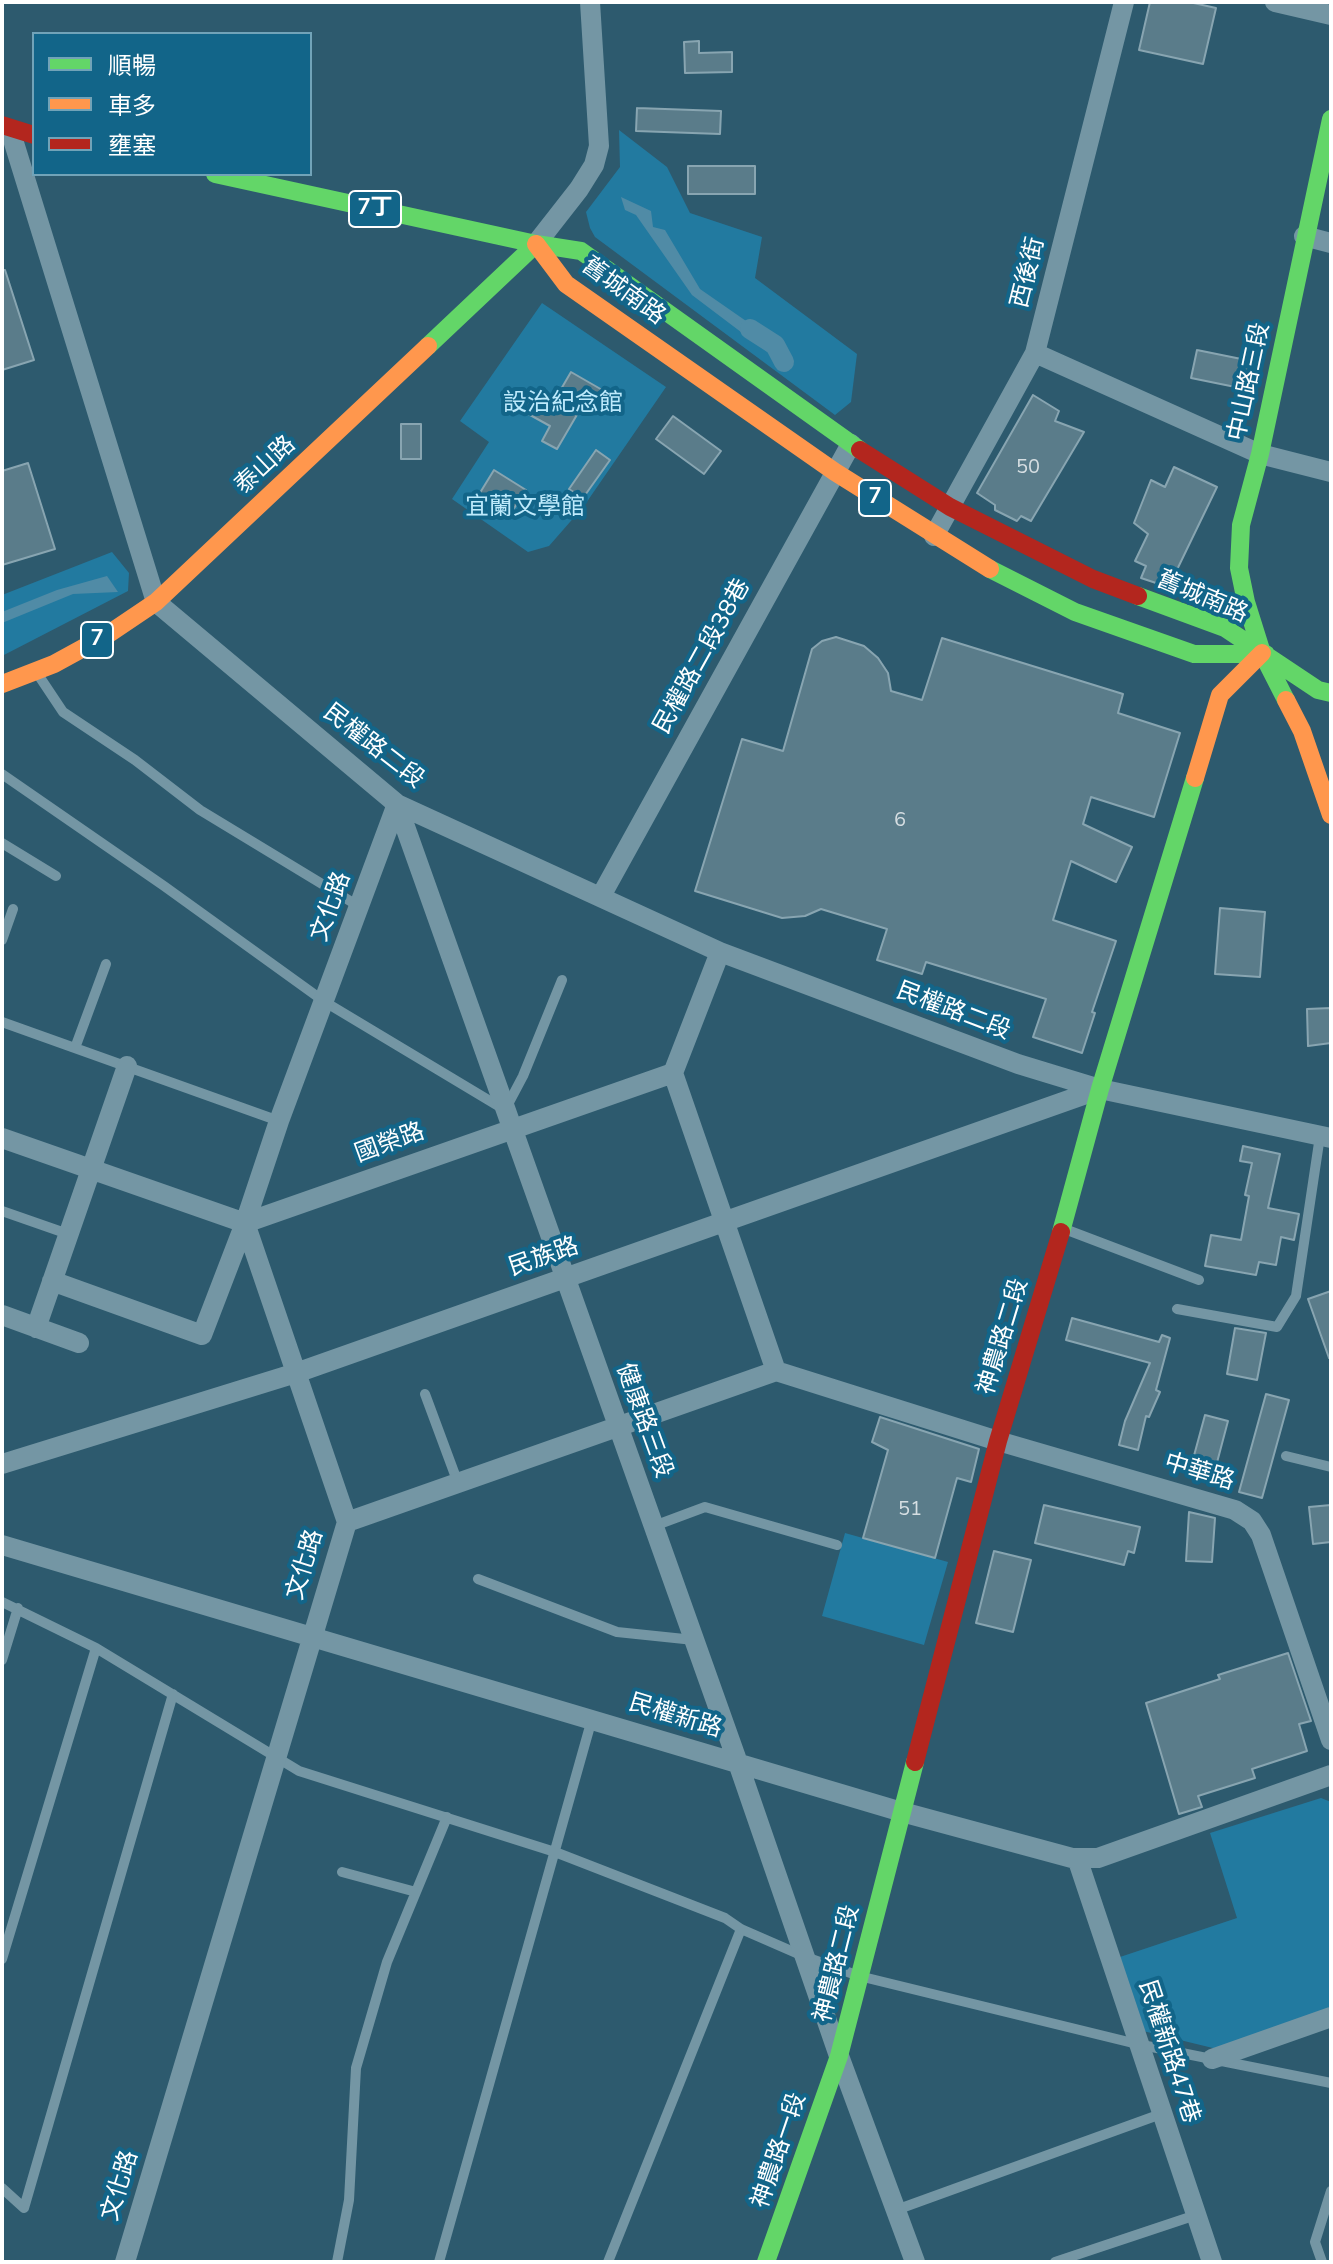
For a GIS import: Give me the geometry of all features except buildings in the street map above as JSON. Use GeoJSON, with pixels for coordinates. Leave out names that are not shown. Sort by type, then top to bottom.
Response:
{"type":"FeatureCollection","features":[{"type":"Feature","properties":{"kind":"main road","name":"中山路三段"},"geometry":{"type":"LineString","coordinates":[[1331,119],[1260,454],[1241,525],[1239,568],[1262,653],[1302,731],[1331,815]]}},
{"type":"Feature","properties":{"kind":"main road"},"geometry":{"type":"LineString","coordinates":[[5,130],[32,135]]}},
{"type":"Feature","properties":{"kind":"main road","name":"7丁"},"geometry":{"type":"LineString","coordinates":[[224,176],[536,244]]}},
{"type":"Feature","properties":{"kind":"main road","name":"舊城南路"},"geometry":{"type":"LineString","coordinates":[[536,244],[581,251],[851,444],[950,507],[1093,579],[1225,628],[1318,690],[1331,693]]}},
{"type":"Feature","properties":{"kind":"main road","name":"舊城南路"},"geometry":{"type":"LineString","coordinates":[[536,244],[566,284],[835,472],[1016,584],[1075,612],[1194,654],[1262,653],[1318,668]]}},
{"type":"Feature","properties":{"kind":"main road","name":"泰山路"},"geometry":{"type":"LineString","coordinates":[[2,684],[107,635],[156,602],[536,244]]}},
{"type":"Feature","properties":{"kind":"main road","name":"神農路二段"},"geometry":{"type":"LineString","coordinates":[[839,2056],[998,1441],[1100,1089],[1220,695],[1262,653]]}},
{"type":"Feature","properties":{"kind":"main road","name":"神農路一段"},"geometry":{"type":"LineString","coordinates":[[766,2262],[839,2056]]}},
{"type":"Feature","properties":{"kind":"street"},"geometry":{"type":"LineString","coordinates":[[536,244],[579,189],[594,165],[599,146],[590,2]]}},
{"type":"Feature","properties":{"kind":"street","name":"西後街"},"geometry":{"type":"LineString","coordinates":[[934,536],[1035,353],[1124,2]]}},
{"type":"Feature","properties":{"kind":"street"},"geometry":{"type":"LineString","coordinates":[[1275,2],[1331,15]]}},
{"type":"Feature","properties":{"kind":"street"},"geometry":{"type":"LineString","coordinates":[[5,130],[156,602]]}},
{"type":"Feature","properties":{"kind":"street"},"geometry":{"type":"LineString","coordinates":[[1304,236],[1331,243]]}},
{"type":"Feature","properties":{"kind":"street"},"geometry":{"type":"LineString","coordinates":[[1035,353],[1260,454],[1331,472]]}},
{"type":"Feature","properties":{"kind":"street","name":"民權路二段38巷"},"geometry":{"type":"LineString","coordinates":[[601,896],[851,444]]}},
{"type":"Feature","properties":{"kind":"street","name":"民權路二段"},"geometry":{"type":"LineString","coordinates":[[156,602],[397,804],[720,952],[1018,1064],[1100,1089],[1326,1137]]}},
{"type":"Feature","properties":{"kind":"street","name":"文化路"},"geometry":{"type":"LineString","coordinates":[[125,2262],[347,1522],[245,1223],[279,1121],[397,804]]}},
{"type":"Feature","properties":{"kind":"street","name":"健康路三段"},"geometry":{"type":"LineString","coordinates":[[397,804],[738,1763],[803,1956],[915,2262]]}},
{"type":"Feature","properties":{"kind":"street"},"geometry":{"type":"LineString","coordinates":[[720,952],[673,1073],[776,1371]]}},
{"type":"Feature","properties":{"kind":"street"},"geometry":{"type":"LineString","coordinates":[[36,1328],[127,1066]]}},
{"type":"Feature","properties":{"kind":"street","name":"國榮路"},"geometry":{"type":"LineString","coordinates":[[245,1223],[508,1119],[673,1073]]}},
{"type":"Feature","properties":{"kind":"street","name":"民族路"},"geometry":{"type":"LineString","coordinates":[[2,1464],[296,1373],[1100,1089]]}},
{"type":"Feature","properties":{"kind":"street"},"geometry":{"type":"LineString","coordinates":[[2,1138],[245,1223],[202,1335],[52,1281]]}},
{"type":"Feature","properties":{"kind":"street"},"geometry":{"type":"LineString","coordinates":[[2,1315],[79,1343]]}},
{"type":"Feature","properties":{"kind":"street"},"geometry":{"type":"LineString","coordinates":[[347,1522],[776,1371],[998,1441]]}},
{"type":"Feature","properties":{"kind":"street","name":"中華路"},"geometry":{"type":"LineString","coordinates":[[998,1441],[1235,1510],[1252,1521],[1261,1535],[1331,1740]]}},
{"type":"Feature","properties":{"kind":"street","name":"民權新路"},"geometry":{"type":"LineString","coordinates":[[2,1545],[902,1812],[1077,1858],[1098,1858],[1331,1775]]}},
{"type":"Feature","properties":{"kind":"street","name":"民權新路47巷"},"geometry":{"type":"LineString","coordinates":[[1077,1858],[1212,2262]]}},
{"type":"Feature","properties":{"kind":"street"},"geometry":{"type":"LineString","coordinates":[[1212,2059],[1331,2017]]}},
{"type":"Feature","properties":{"kind":"lane"},"geometry":{"type":"LineString","coordinates":[[35,671],[63,712],[135,760],[200,810],[360,907]]}},
{"type":"Feature","properties":{"kind":"lane"},"geometry":{"type":"LineString","coordinates":[[2,774],[325,1002],[508,1119],[562,980]]}},
{"type":"Feature","properties":{"kind":"lane"},"geometry":{"type":"LineString","coordinates":[[2,843],[56,876]]}},
{"type":"Feature","properties":{"kind":"lane"},"geometry":{"type":"LineString","coordinates":[[2,940],[13,909]]}},
{"type":"Feature","properties":{"kind":"lane"},"geometry":{"type":"LineString","coordinates":[[75,1048],[106,964]]}},
{"type":"Feature","properties":{"kind":"lane"},"geometry":{"type":"LineString","coordinates":[[2,1022],[279,1121]]}},
{"type":"Feature","properties":{"kind":"lane"},"geometry":{"type":"LineString","coordinates":[[1177,1309],[1277,1327],[1296,1296],[1326,1137]]}},
{"type":"Feature","properties":{"kind":"lane"},"geometry":{"type":"LineString","coordinates":[[2,1211],[68,1234]]}},
{"type":"Feature","properties":{"kind":"lane"},"geometry":{"type":"LineString","coordinates":[[1062,1228],[1199,1280]]}},
{"type":"Feature","properties":{"kind":"lane"},"geometry":{"type":"LineString","coordinates":[[425,1394],[458,1483]]}},
{"type":"Feature","properties":{"kind":"lane"},"geometry":{"type":"LineString","coordinates":[[1286,1456],[1331,1467]]}},
{"type":"Feature","properties":{"kind":"lane"},"geometry":{"type":"LineString","coordinates":[[654,1526],[705,1507],[837,1545]]}},
{"type":"Feature","properties":{"kind":"lane"},"geometry":{"type":"LineString","coordinates":[[478,1579],[617,1632],[694,1640]]}},
{"type":"Feature","properties":{"kind":"lane"},"geometry":{"type":"LineString","coordinates":[[2,1602],[96,1648],[299,1771],[555,1852],[725,1918],[741,1929],[803,1956],[859,1976],[1137,2044],[1331,2083]]}},
{"type":"Feature","properties":{"kind":"lane"},"geometry":{"type":"LineString","coordinates":[[2,1660],[18,1608]]}},
{"type":"Feature","properties":{"kind":"lane"},"geometry":{"type":"LineString","coordinates":[[2,1959],[96,1648]]}},
{"type":"Feature","properties":{"kind":"lane"},"geometry":{"type":"LineString","coordinates":[[2,2188],[24,2208],[173,1694]]}},
{"type":"Feature","properties":{"kind":"lane"},"geometry":{"type":"LineString","coordinates":[[439,2262],[592,1719]]}},
{"type":"Feature","properties":{"kind":"lane"},"geometry":{"type":"LineString","coordinates":[[337,2262],[349,2200],[356,2068],[387,1962],[447,1817]]}},
{"type":"Feature","properties":{"kind":"lane"},"geometry":{"type":"LineString","coordinates":[[342,1872],[416,1892]]}},
{"type":"Feature","properties":{"kind":"lane"},"geometry":{"type":"LineString","coordinates":[[608,2262],[741,1929]]}},
{"type":"Feature","properties":{"kind":"lane"},"geometry":{"type":"LineString","coordinates":[[896,2210],[1161,2114]]}},
{"type":"Feature","properties":{"kind":"lane"},"geometry":{"type":"LineString","coordinates":[[1322,2262],[1315,2242],[1331,2191]]}},
{"type":"Feature","properties":{"kind":"lane"},"geometry":{"type":"LineString","coordinates":[[1055,2262],[1196,2215]]}},
{"type":"Feature","properties":{"kind":"green space"},"geometry":{"type":"Polygon","coordinates":[[[619,130],[667,167],[690,213],[762,237],[755,278],[857,354],[851,402],[835,415],[595,237],[586,212],[620,167],[619,130]]]}},
{"type":"Feature","properties":{"kind":"green space","name":"設治紀念館"},"geometry":{"type":"Polygon","coordinates":[[[542,303],[666,387],[584,506],[549,546],[528,552],[452,499],[489,442],[460,421],[542,303]]]}},
{"type":"Feature","properties":{"kind":"green space"},"geometry":{"type":"Polygon","coordinates":[[[112,552],[129,573],[128,591],[2,656],[2,595],[112,552]]]}},
{"type":"Feature","properties":{"kind":"green space"},"geometry":{"type":"Polygon","coordinates":[[[845,1533],[948,1562],[924,1645],[822,1616],[845,1533]]]}},
{"type":"Feature","properties":{"kind":"green space"},"geometry":{"type":"Polygon","coordinates":[[[1321,1798],[1331,1802],[1331,2011],[1221,2050],[1143,2031],[1120,1957],[1237,1918],[1210,1833],[1321,1798]]]}},
{"type":"Feature","properties":{"kind":"shaded area"},"geometry":{"type":"Polygon","coordinates":[[[621,197],[651,211],[653,227],[665,230],[700,289],[772,339],[774,357],[692,295],[636,215],[625,210],[621,197]]]}},
{"type":"Feature","properties":{"kind":"shaded area"},"geometry":{"type":"Polygon","coordinates":[[[107,576],[118,592],[73,594],[2,623],[2,612],[57,590],[107,576]]]}},
{"type":"Feature","properties":{"kind":"waterway"},"geometry":{"type":"LineString","coordinates":[[750,329],[775,345],[784,362]]}},
{"type":"Feature","properties":{"kind":"traffic: fast"},"geometry":{"type":"LineString","coordinates":[[1286,700],[1262,653],[1246,602],[1239,568],[1241,525],[1260,454],[1331,119]]}},
{"type":"Feature","properties":{"kind":"traffic: fast"},"geometry":{"type":"LineString","coordinates":[[224,176],[536,244],[581,251],[860,450]]}},
{"type":"Feature","properties":{"kind":"traffic: fast"},"geometry":{"type":"LineString","coordinates":[[428,346],[536,244]]}},
{"type":"Feature","properties":{"kind":"traffic: fast"},"geometry":{"type":"LineString","coordinates":[[990,569],[1075,612],[1194,654],[1266,654]]}},
{"type":"Feature","properties":{"kind":"traffic: fast"},"geometry":{"type":"LineString","coordinates":[[1138,596],[1225,628],[1318,690],[1331,693]]}},
{"type":"Feature","properties":{"kind":"traffic: fast"},"geometry":{"type":"LineString","coordinates":[[1061,1232],[1100,1089],[1195,778]]}},
{"type":"Feature","properties":{"kind":"traffic: fast"},"geometry":{"type":"LineString","coordinates":[[766,2262],[839,2056],[915,1762]]}},
{"type":"Feature","properties":{"kind":"traffic: slow"},"geometry":{"type":"LineString","coordinates":[[536,244],[566,284],[835,472],[990,569]]}},
{"type":"Feature","properties":{"kind":"traffic: slow"},"geometry":{"type":"LineString","coordinates":[[2,684],[54,664],[107,635],[156,602],[428,346]]}},
{"type":"Feature","properties":{"kind":"traffic: slow"},"geometry":{"type":"LineString","coordinates":[[1195,778],[1220,695],[1262,653]]}},
{"type":"Feature","properties":{"kind":"traffic: slow"},"geometry":{"type":"LineString","coordinates":[[1286,700],[1302,731],[1331,815]]}},
{"type":"Feature","properties":{"kind":"traffic: jam"},"geometry":{"type":"LineString","coordinates":[[2,125],[32,134]]}},
{"type":"Feature","properties":{"kind":"traffic: jam"},"geometry":{"type":"LineString","coordinates":[[860,450],[950,507],[1093,579],[1138,596]]}},
{"type":"Feature","properties":{"kind":"traffic: jam"},"geometry":{"type":"LineString","coordinates":[[915,1762],[998,1441],[1061,1232]]}},
{"type":"Feature","properties":{"kind":"park label","name":"宜蘭文學館"},"geometry":{"type":"Point","coordinates":[525,508]}}]}
